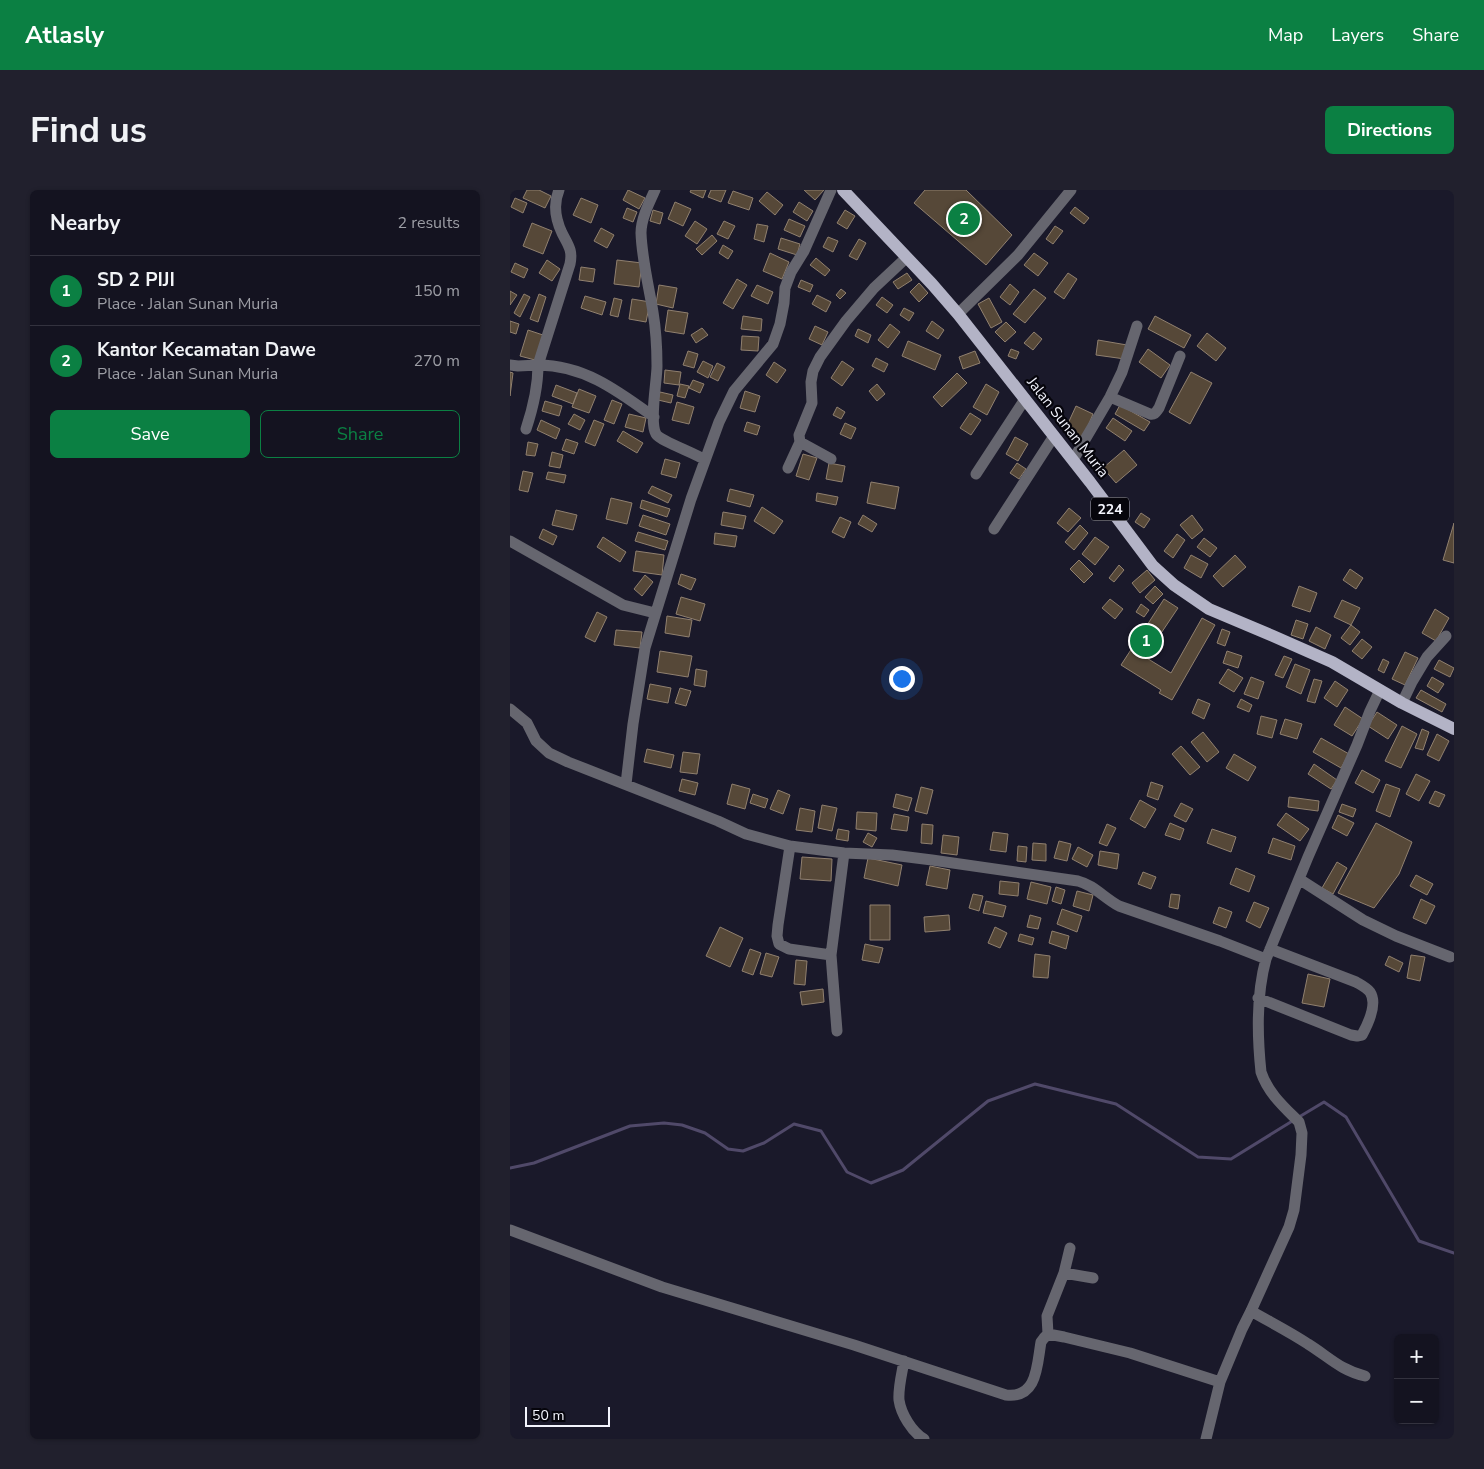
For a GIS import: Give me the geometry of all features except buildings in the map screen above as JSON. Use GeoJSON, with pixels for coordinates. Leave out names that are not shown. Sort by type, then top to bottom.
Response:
{"type":"FeatureCollection","features":[{"type":"Feature","properties":{"kind":"main road","name":"Jalan Sunan Muria"},"geometry":{"type":"LineString","coordinates":[[842,190],[932,284],[958,314],[1073,460],[1153,566],[1180,590],[1209,610],[1332,662],[1402,704],[1454,729]]}},
{"type":"Feature","properties":{"kind":"street"},"geometry":{"type":"LineString","coordinates":[[526,429],[534,406],[538,365],[572,254],[557,219],[555,201],[559,190]]}},
{"type":"Feature","properties":{"kind":"street"},"geometry":{"type":"LineString","coordinates":[[654,190],[645,214],[641,232],[656,339],[657,367],[654,430],[661,440],[694,453],[706,460]]}},
{"type":"Feature","properties":{"kind":"street"},"geometry":{"type":"LineString","coordinates":[[626,784],[645,648],[691,499],[720,422],[734,391],[772,344],[780,324],[785,288],[791,272],[804,251],[831,190]]}},
{"type":"Feature","properties":{"kind":"street"},"geometry":{"type":"LineString","coordinates":[[958,314],[1018,255],[1072,190]]}},
{"type":"Feature","properties":{"kind":"street"},"geometry":{"type":"LineString","coordinates":[[788,468],[800,442],[799,435],[812,403],[811,382],[813,371],[820,358],[846,321],[874,288],[906,258]]}},
{"type":"Feature","properties":{"kind":"street"},"geometry":{"type":"LineString","coordinates":[[1073,460],[1110,397],[1122,372],[1137,326]]}},
{"type":"Feature","properties":{"kind":"street"},"geometry":{"type":"LineString","coordinates":[[1110,397],[1153,414],[1159,408],[1180,356]]}},
{"type":"Feature","properties":{"kind":"street"},"geometry":{"type":"LineString","coordinates":[[510,364],[518,366],[554,365],[593,377],[617,390],[654,417]]}},
{"type":"Feature","properties":{"kind":"street"},"geometry":{"type":"LineString","coordinates":[[976,474],[1025,399]]}},
{"type":"Feature","properties":{"kind":"street"},"geometry":{"type":"LineString","coordinates":[[994,529],[1054,436]]}},
{"type":"Feature","properties":{"kind":"street"},"geometry":{"type":"LineString","coordinates":[[800,442],[831,459]]}},
{"type":"Feature","properties":{"kind":"street"},"geometry":{"type":"LineString","coordinates":[[510,541],[614,600],[655,613]]}},
{"type":"Feature","properties":{"kind":"street"},"geometry":{"type":"LineString","coordinates":[[1402,704],[1412,682],[1427,657],[1446,636]]}},
{"type":"Feature","properties":{"kind":"street"},"geometry":{"type":"LineString","coordinates":[[1206,1439],[1220,1382],[1289,1227],[1294,1210],[1302,1155],[1302,1133],[1299,1122],[1270,1092],[1261,1072],[1258,998],[1268,954],[1380,690]]}},
{"type":"Feature","properties":{"kind":"street"},"geometry":{"type":"LineString","coordinates":[[510,709],[527,723],[536,741],[549,753],[746,834],[790,846],[844,853],[901,856],[1078,881],[1088,884],[1109,901],[1119,906],[1220,941],[1356,982],[1369,990],[1373,998],[1367,1027],[1362,1035],[1357,1036],[1258,998]]}},
{"type":"Feature","properties":{"kind":"street"},"geometry":{"type":"LineString","coordinates":[[790,846],[778,925],[780,944],[789,948],[831,956]]}},
{"type":"Feature","properties":{"kind":"street"},"geometry":{"type":"LineString","coordinates":[[837,1031],[831,956],[844,853]]}},
{"type":"Feature","properties":{"kind":"street"},"geometry":{"type":"LineString","coordinates":[[1299,879],[1363,920],[1396,936],[1450,957]]}},
{"type":"Feature","properties":{"kind":"street"},"geometry":{"type":"LineString","coordinates":[[510,1230],[662,1287],[854,1345],[1012,1396],[1025,1392],[1032,1384],[1041,1342],[1048,1334],[1047,1316],[1064,1273],[1070,1248]]}},
{"type":"Feature","properties":{"kind":"street"},"geometry":{"type":"LineString","coordinates":[[1064,1273],[1093,1278]]}},
{"type":"Feature","properties":{"kind":"street"},"geometry":{"type":"LineString","coordinates":[[1251,1311],[1307,1343],[1340,1367],[1355,1374],[1365,1376]]}},
{"type":"Feature","properties":{"kind":"street"},"geometry":{"type":"LineString","coordinates":[[1048,1334],[1130,1353],[1220,1382]]}},
{"type":"Feature","properties":{"kind":"street"},"geometry":{"type":"LineString","coordinates":[[904,1361],[899,1400],[912,1428],[924,1439]]}},
{"type":"Feature","properties":{"kind":"waterway"},"geometry":{"type":"LineString","coordinates":[[510,1168],[534,1163],[630,1126],[664,1123],[682,1125],[705,1133],[728,1149],[743,1151],[764,1143],[794,1124],[821,1131],[847,1172],[871,1183],[903,1170],[988,1101],[1035,1084],[1116,1104],[1198,1157],[1231,1159],[1294,1120]]}},
{"type":"Feature","properties":{"kind":"waterway"},"geometry":{"type":"LineString","coordinates":[[1299,1117],[1324,1102],[1346,1117],[1419,1241],[1454,1253]]}},
{"type":"Feature","properties":{"kind":"place","name":"Kantor Kecamatan Dawe"},"geometry":{"type":"Point","coordinates":[964,219]}},
{"type":"Feature","properties":{"kind":"place","name":"SD 2 PIJI"},"geometry":{"type":"Point","coordinates":[1146,641]}}]}
